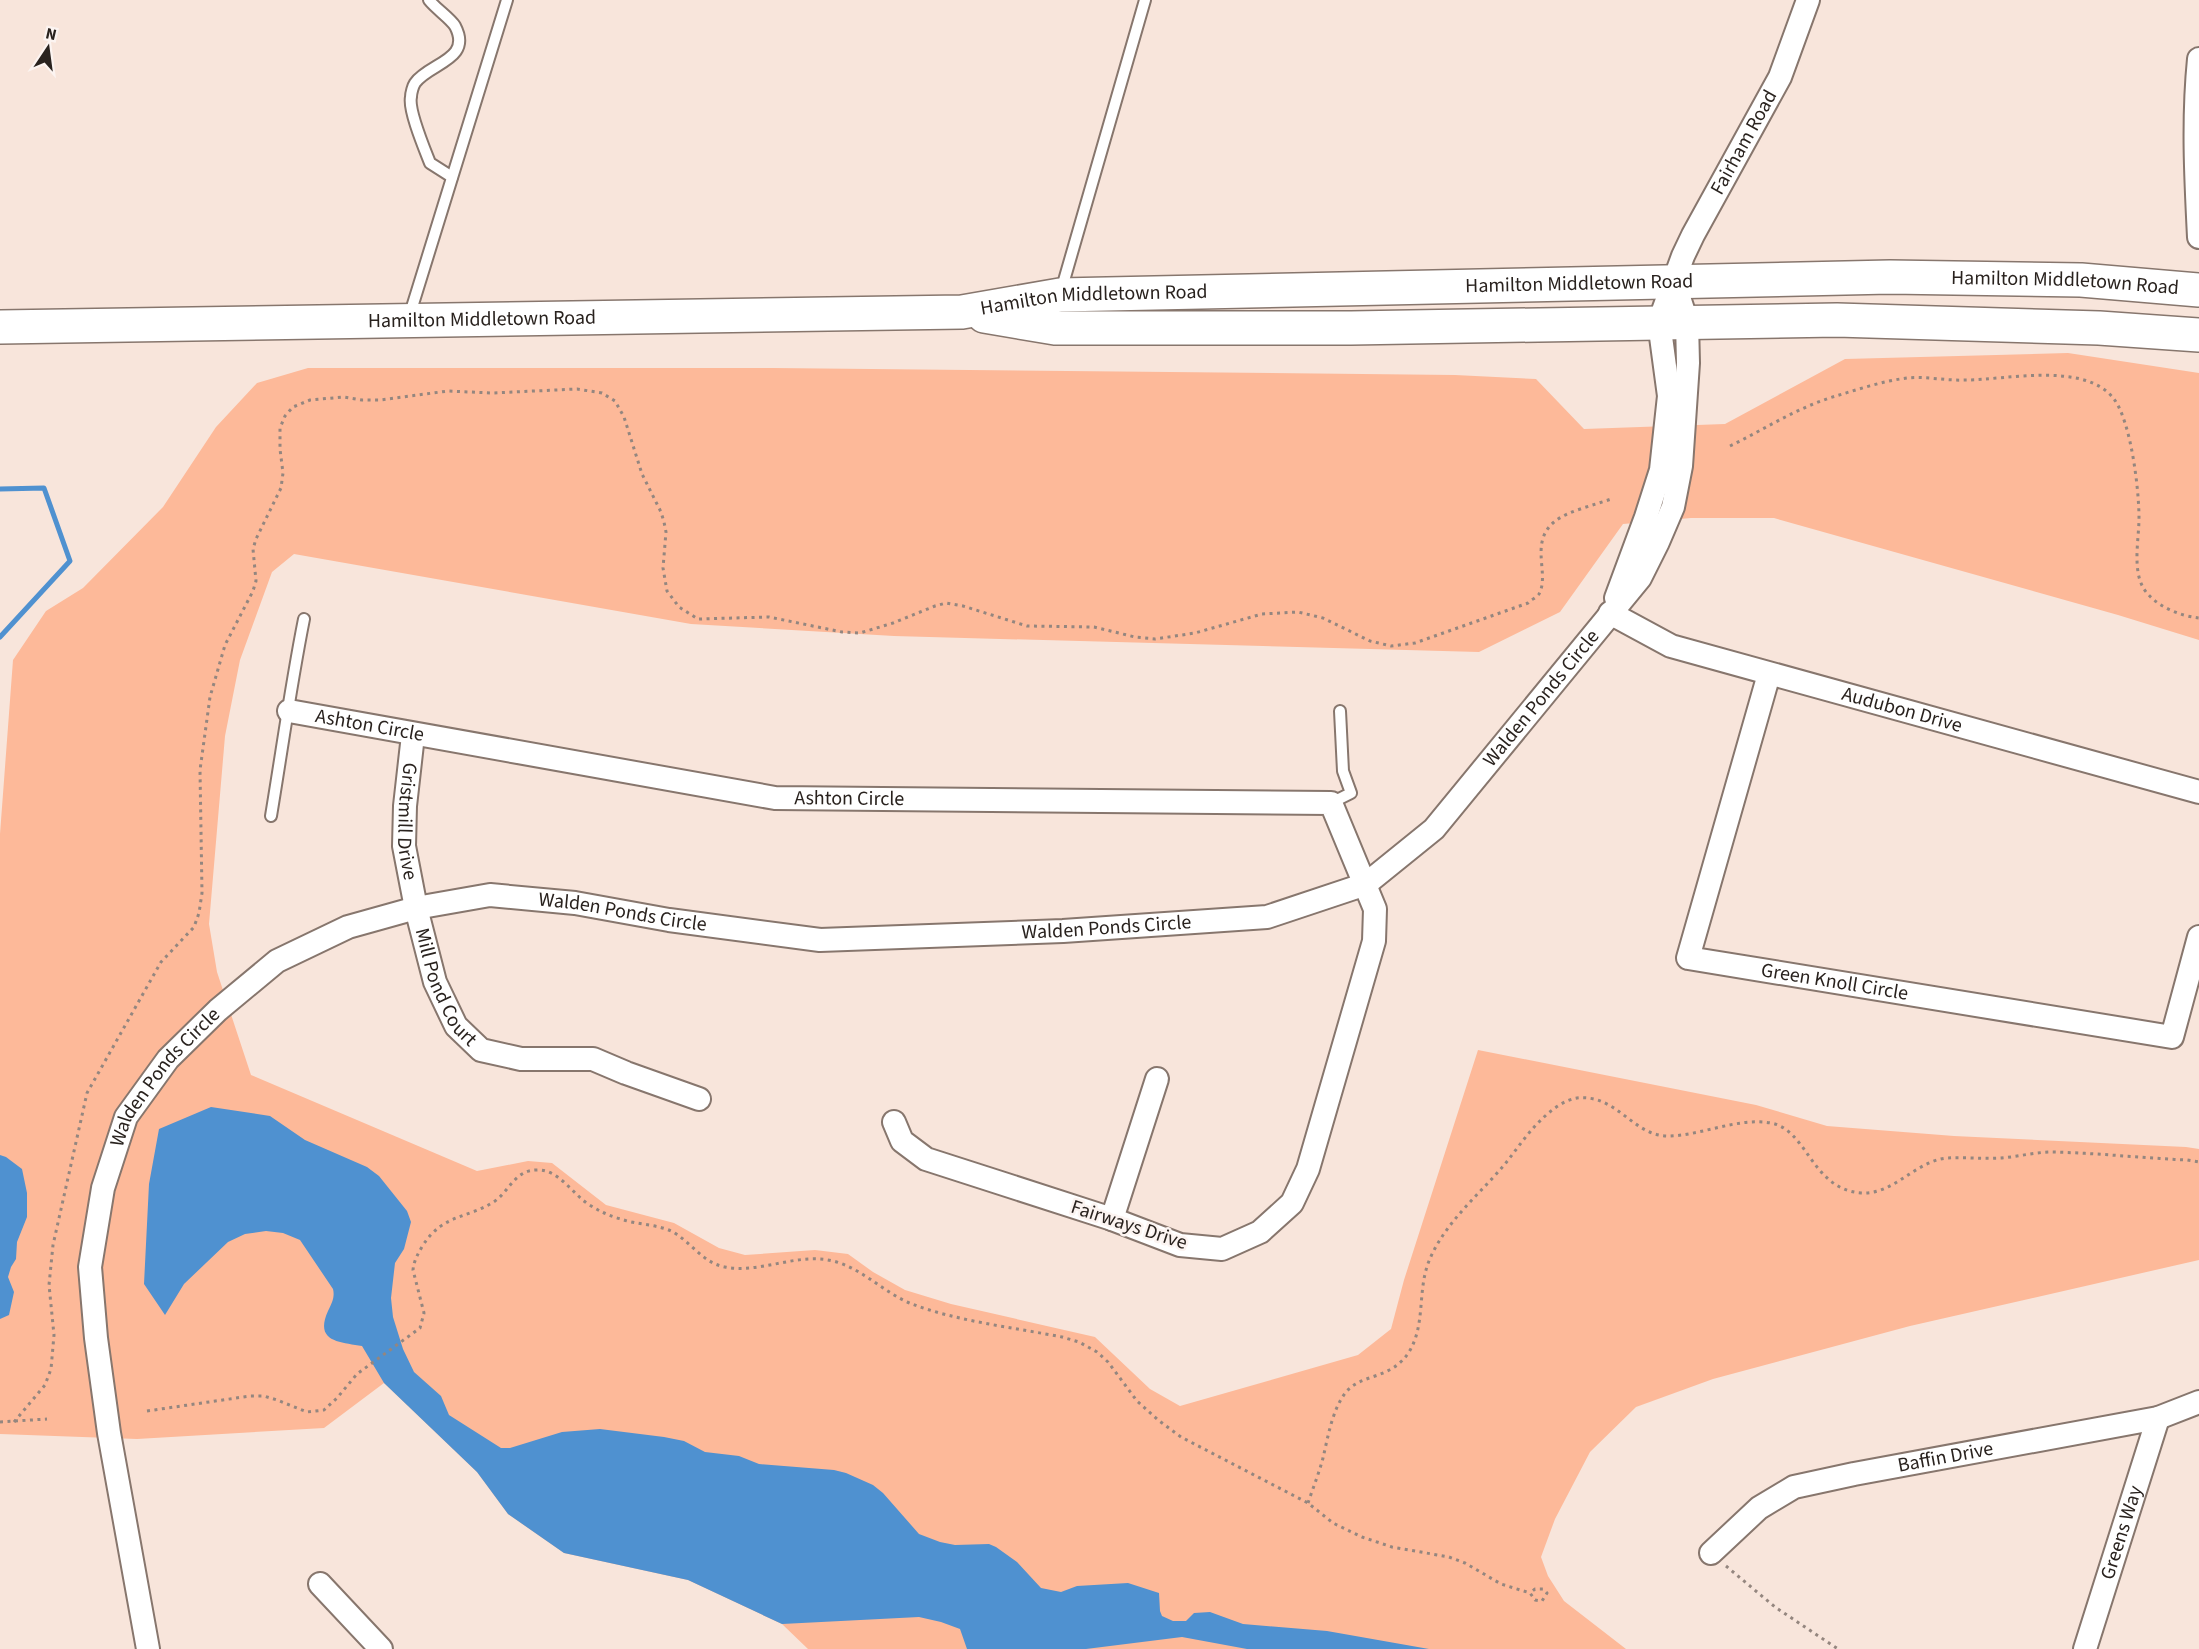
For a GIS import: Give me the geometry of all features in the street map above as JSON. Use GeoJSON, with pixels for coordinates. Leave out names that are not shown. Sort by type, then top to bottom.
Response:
{"type":"FeatureCollection","features":[{"type":"Feature","properties":{"kind":"highway","name":"Hamilton Middletown Road"},"geometry":{"type":"LineString","coordinates":[[0,327],[962,312],[1060,295],[1890,277],[2081,280],[2199,290]]}},
{"type":"Feature","properties":{"kind":"highway","name":"Hamilton Middletown Road"},"geometry":{"type":"LineString","coordinates":[[962,312],[1055,328],[1351,328],[1837,320],[2099,328],[2199,335]]}},
{"type":"Feature","properties":{"kind":"street","name":"Fairham Road"},"geometry":{"type":"LineString","coordinates":[[1674,282],[1693,235],[1780,77],[1808,0]]}},
{"type":"Feature","properties":{"kind":"street"},"geometry":{"type":"LineString","coordinates":[[2199,59],[2196,88],[2195,162],[2199,237]]}},
{"type":"Feature","properties":{"kind":"street","name":"Walden Ponds Circle"},"geometry":{"type":"LineString","coordinates":[[148,1649],[109,1433],[96,1338],[90,1267],[103,1188],[126,1117],[168,1059],[218,1010],[277,962],[348,927],[416,908],[490,895],[575,903],[669,920],[820,940],[1063,931],[1267,917],[1366,884],[1434,829],[1640,578],[1672,507],[1681,466],[1688,363],[1673,322],[1674,282]]}},
{"type":"Feature","properties":{"kind":"street","name":"Audubon Drive"},"geometry":{"type":"LineString","coordinates":[[1610,613],[1671,646],[2199,792]]}},
{"type":"Feature","properties":{"kind":"street","name":"Green Knoll Circle"},"geometry":{"type":"LineString","coordinates":[[1769,674],[1688,958],[2172,1037],[2199,937]]}},
{"type":"Feature","properties":{"kind":"street","name":"Ashton Circle"},"geometry":{"type":"LineString","coordinates":[[289,711],[775,798],[1331,803]]}},
{"type":"Feature","properties":{"kind":"street","name":"Gristmill Drive"},"geometry":{"type":"LineString","coordinates":[[413,735],[405,806],[404,846],[416,908]]}},
{"type":"Feature","properties":{"kind":"street"},"geometry":{"type":"LineString","coordinates":[[1331,803],[1366,884]]}},
{"type":"Feature","properties":{"kind":"street","name":"Fairways Drive"},"geometry":{"type":"LineString","coordinates":[[894,1122],[902,1141],[926,1159],[1112,1219],[1180,1245],[1222,1249],[1260,1232],[1292,1203],[1308,1169],[1374,940],[1375,909],[1366,884]]}},
{"type":"Feature","properties":{"kind":"street","name":"Mill Pond Court"},"geometry":{"type":"LineString","coordinates":[[416,908],[435,982],[456,1026],[481,1050],[521,1059],[593,1059],[699,1099]]}},
{"type":"Feature","properties":{"kind":"street"},"geometry":{"type":"LineString","coordinates":[[1112,1219],[1157,1079]]}},
{"type":"Feature","properties":{"kind":"street","name":"Baffin Drive"},"geometry":{"type":"LineString","coordinates":[[1711,1553],[1759,1508],[1794,1487],[2158,1418],[2199,1402]]}},
{"type":"Feature","properties":{"kind":"street","name":"Greens Way"},"geometry":{"type":"LineString","coordinates":[[2085,1649],[2158,1418]]}},
{"type":"Feature","properties":{"kind":"street"},"geometry":{"type":"LineString","coordinates":[[320,1584],[381,1649]]}},
{"type":"Feature","properties":{"kind":"lane"},"geometry":{"type":"LineString","coordinates":[[429,0],[436,10],[454,24],[458,36],[458,48],[452,58],[434,67],[414,84],[410,100],[430,163],[452,177]]}},
{"type":"Feature","properties":{"kind":"lane"},"geometry":{"type":"LineString","coordinates":[[408,320],[507,0]]}},
{"type":"Feature","properties":{"kind":"lane"},"geometry":{"type":"LineString","coordinates":[[1060,295],[1145,0]]}},
{"type":"Feature","properties":{"kind":"lane"},"geometry":{"type":"LineString","coordinates":[[271,816],[304,619]]}},
{"type":"Feature","properties":{"kind":"lane"},"geometry":{"type":"LineString","coordinates":[[1331,803],[1351,793],[1342,771],[1340,711]]}},
{"type":"Feature","properties":{"kind":"path"},"geometry":{"type":"LineString","coordinates":[[1730,446],[1806,406],[1900,379],[1972,380],[2052,375],[2093,383],[2114,399],[2127,432],[2134,466],[2139,514],[2138,571],[2143,589],[2163,606],[2199,618]]}},
{"type":"Feature","properties":{"kind":"path"},"geometry":{"type":"LineString","coordinates":[[14,1422],[45,1385],[51,1369],[54,1335],[50,1285],[53,1245],[87,1093],[160,962],[188,935],[199,913],[202,882],[201,770],[210,697],[225,645],[256,581],[253,549],[281,488],[283,473],[280,429],[285,416],[293,407],[310,400],[327,397],[380,399],[448,391],[492,393],[577,389],[602,393],[615,400],[624,417],[642,474],[661,512],[666,532],[663,568],[667,591],[679,607],[698,619],[769,617],[851,633],[868,631],[946,603],[1027,626],[1094,627],[1135,637],[1155,639],[1195,633],[1262,614],[1298,612],[1323,618],[1382,645],[1402,646],[1528,603],[1539,594],[1541,545],[1546,531],[1560,518],[1611,499]]}},
{"type":"Feature","properties":{"kind":"path"},"geometry":{"type":"LineString","coordinates":[[1308,1503],[1337,1407],[1347,1390],[1398,1366],[1419,1332],[1422,1290],[1429,1262],[1453,1221],[1506,1164],[1541,1119],[1563,1102],[1575,1098],[1592,1098],[1605,1102],[1645,1130],[1667,1136],[1748,1123],[1769,1122],[1784,1126],[1793,1134],[1808,1157],[1826,1177],[1860,1193],[1899,1181],[1924,1163],[1946,1158],[2001,1158],[2053,1152],[2199,1162]]}},
{"type":"Feature","properties":{"kind":"path"},"geometry":{"type":"LineString","coordinates":[[147,1411],[250,1396],[264,1396],[307,1412],[324,1410],[366,1367],[420,1328],[424,1320],[424,1313],[413,1270],[417,1256],[427,1239],[443,1224],[495,1200],[514,1178],[526,1172],[538,1170],[556,1175],[587,1203],[605,1215],[672,1232],[715,1265],[747,1268],[800,1259],[832,1260],[846,1265],[883,1290],[913,1304],[946,1314],[1062,1337],[1090,1347],[1108,1362],[1137,1401],[1181,1437],[1308,1503],[1333,1522],[1362,1537],[1392,1547],[1449,1557],[1465,1563],[1501,1584],[1530,1593],[1535,1600],[1539,1601],[1547,1596],[1545,1590],[1538,1588],[1530,1593]]}},
{"type":"Feature","properties":{"kind":"path"},"geometry":{"type":"LineString","coordinates":[[0,1422],[46,1419]]}},
{"type":"Feature","properties":{"kind":"path"},"geometry":{"type":"LineString","coordinates":[[1711,1553],[1775,1607],[1838,1649]]}},
{"type":"Feature","properties":{"kind":"shaded area"},"geometry":{"type":"Polygon","coordinates":[[[2068,353],[2199,373],[2199,640],[1774,518],[1691,518],[1623,524],[1560,612],[1479,652],[894,636],[691,624],[294,554],[272,572],[240,660],[225,736],[209,924],[217,972],[251,1075],[477,1171],[528,1161],[552,1163],[606,1205],[674,1223],[719,1248],[745,1255],[815,1250],[848,1254],[873,1272],[905,1290],[951,1304],[1095,1337],[1150,1389],[1180,1406],[1358,1355],[1391,1329],[1404,1280],[1478,1050],[1756,1105],[1827,1126],[1954,1136],[2199,1149],[2199,1260],[1910,1326],[1713,1379],[1636,1407],[1590,1452],[1555,1519],[1541,1557],[1548,1576],[1564,1601],[1626,1649],[808,1649],[782,1624],[688,1580],[564,1553],[508,1514],[477,1472],[384,1383],[324,1428],[137,1439],[0,1434],[0,834],[13,660],[46,611],[83,588],[163,507],[216,427],[257,383],[308,368],[773,368],[1455,375],[1536,379],[1584,429],[1725,424],[1845,359],[2068,353]]]}},
{"type":"Feature","properties":{"kind":"water"},"geometry":{"type":"Polygon","coordinates":[[[211,1107],[270,1116],[305,1140],[367,1167],[379,1176],[407,1211],[411,1222],[404,1249],[395,1263],[391,1298],[393,1317],[403,1349],[414,1372],[441,1396],[449,1415],[501,1448],[510,1448],[562,1432],[600,1429],[684,1441],[705,1452],[739,1456],[759,1464],[834,1470],[873,1485],[883,1493],[919,1534],[955,1545],[989,1544],[996,1547],[1017,1562],[1041,1588],[1061,1592],[1077,1586],[1128,1583],[1159,1593],[1162,1616],[1173,1621],[1186,1621],[1194,1613],[1210,1612],[1243,1624],[1327,1631],[1429,1649],[1247,1649],[1182,1637],[1086,1649],[967,1649],[960,1629],[941,1622],[919,1617],[782,1624],[688,1580],[564,1553],[508,1514],[477,1472],[384,1383],[362,1346],[338,1341],[327,1335],[324,1329],[325,1321],[333,1300],[333,1289],[300,1240],[283,1233],[266,1231],[245,1234],[228,1242],[184,1284],[165,1315],[144,1284],[149,1184],[159,1129],[211,1107]]]}},
{"type":"Feature","properties":{"kind":"water"},"geometry":{"type":"Polygon","coordinates":[[[0,1155],[22,1169],[27,1193],[27,1217],[17,1242],[16,1259],[8,1277],[14,1292],[9,1315],[0,1319],[0,1155]]]}},
{"type":"Feature","properties":{"kind":"waterway"},"geometry":{"type":"LineString","coordinates":[[0,489],[44,488],[70,561],[0,637]]}}]}
